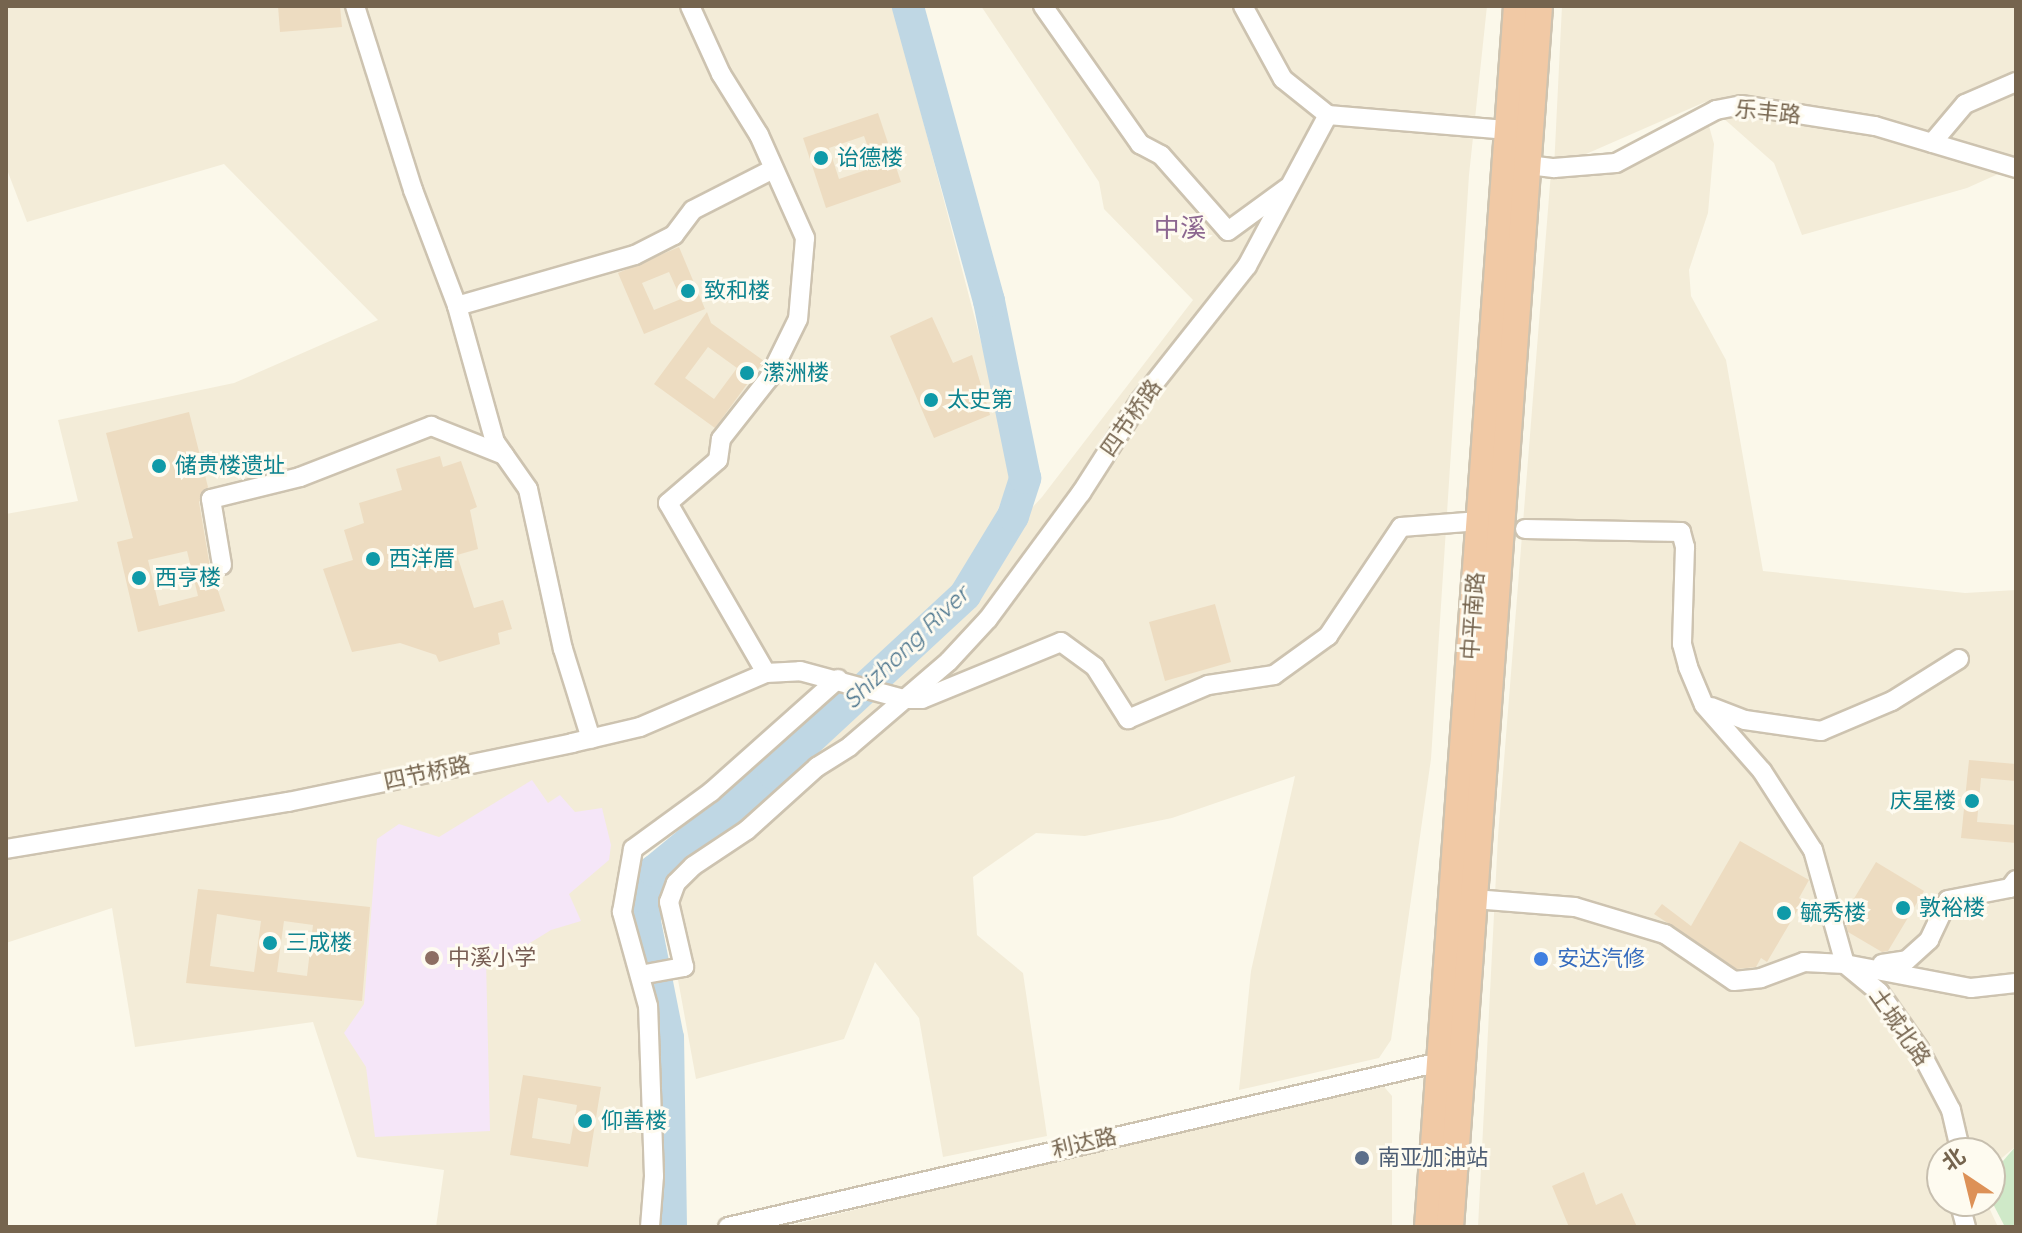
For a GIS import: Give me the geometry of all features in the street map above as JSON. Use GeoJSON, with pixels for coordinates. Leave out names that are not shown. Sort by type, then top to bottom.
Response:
{"type":"FeatureCollection","features":[{"type":"Feature","properties":{"kind":"highway","name":"中平南路"},"geometry":{"type":"LineString","coordinates":[[1428,1227],[1517,6]]}},
{"type":"Feature","properties":{"kind":"highway"},"geometry":{"type":"LineString","coordinates":[[1450,1227],[1539,6]]}},
{"type":"Feature","properties":{"kind":"street"},"geometry":{"type":"LineString","coordinates":[[355,6],[413,190],[457,306],[495,442],[528,489],[563,649],[591,739]]}},
{"type":"Feature","properties":{"kind":"street"},"geometry":{"type":"LineString","coordinates":[[690,6],[805,238],[798,319],[769,378],[721,439],[718,460],[668,503],[766,673]]}},
{"type":"Feature","properties":{"kind":"street"},"geometry":{"type":"LineString","coordinates":[[1043,6],[1140,144],[1161,155],[1228,231],[1287,188]]}},
{"type":"Feature","properties":{"kind":"street"},"geometry":{"type":"LineString","coordinates":[[1243,6],[1283,79],[1328,115],[1508,130]]}},
{"type":"Feature","properties":{"kind":"street"},"geometry":{"type":"LineString","coordinates":[[1932,143],[1965,104],[2016,82]]}},
{"type":"Feature","properties":{"kind":"street","name":"乐丰路"},"geometry":{"type":"LineString","coordinates":[[1528,165],[1616,163],[1716,110],[1741,105],[1875,126],[2016,168]]}},
{"type":"Feature","properties":{"kind":"street","name":"四节桥路"},"geometry":{"type":"LineString","coordinates":[[641,975],[684,967],[669,902],[676,883],[949,661],[1005,597],[1140,401],[1233,287],[1268,234],[1287,188],[1328,115]]}},
{"type":"Feature","properties":{"kind":"street"},"geometry":{"type":"LineString","coordinates":[[457,306],[635,255],[674,235],[693,210],[773,169]]}},
{"type":"Feature","properties":{"kind":"street"},"geometry":{"type":"LineString","coordinates":[[222,565],[211,499],[300,477],[431,426],[505,455]]}},
{"type":"Feature","properties":{"kind":"street"},"geometry":{"type":"LineString","coordinates":[[904,699],[922,699],[1061,642],[1095,667],[1128,719],[1208,685],[1274,675],[1328,636],[1401,527],[1480,521]]}},
{"type":"Feature","properties":{"kind":"street"},"geometry":{"type":"LineString","coordinates":[[1525,529],[1681,532],[1685,547],[1682,644],[1704,705],[1762,771],[1813,850],[1845,964]]}},
{"type":"Feature","properties":{"kind":"street"},"geometry":{"type":"LineString","coordinates":[[1704,705],[1745,720],[1821,731],[1892,701],[1959,659]]}},
{"type":"Feature","properties":{"kind":"street","name":"四节桥路"},"geometry":{"type":"LineString","coordinates":[[6,849],[288,802],[591,739],[640,727],[766,673],[800,671],[904,699]]}},
{"type":"Feature","properties":{"kind":"street"},"geometry":{"type":"LineString","coordinates":[[650,1227],[652,1053],[641,975],[622,912],[633,849],[711,792],[838,679]]}},
{"type":"Feature","properties":{"kind":"street"},"geometry":{"type":"LineString","coordinates":[[1474,899],[1575,907],[1665,934],[1734,981],[1761,978],[1804,962],[1872,965],[1907,960],[1929,940],[1948,900],[2010,888],[2016,880]]}},
{"type":"Feature","properties":{"kind":"street","name":"土城北路"},"geometry":{"type":"LineString","coordinates":[[1845,964],[1879,992],[1919,1049],[1951,1110],[1957,1137]]}},
{"type":"Feature","properties":{"kind":"street"},"geometry":{"type":"LineString","coordinates":[[1872,965],[1971,988],[2016,983]]}},
{"type":"Feature","properties":{"kind":"street","name":"利达路"},"geometry":{"type":"LineString","coordinates":[[728,1227],[1440,1062]]}},
{"type":"Feature","properties":{"kind":"shaded area"},"geometry":{"type":"Polygon","coordinates":[[[6,6],[893,6],[1014,468],[983,548],[946,601],[1042,497],[1193,300],[1104,209],[1099,182],[981,6],[1487,6],[1469,175],[1431,759],[1391,1040],[1379,1058],[1239,1090],[1251,971],[1295,776],[1172,818],[1085,836],[1036,833],[973,877],[977,935],[1023,973],[1047,1136],[943,1157],[919,1018],[875,962],[844,1039],[696,1079],[663,897],[877,674],[633,849],[656,1227],[436,1227],[444,1170],[357,1157],[313,1022],[135,1047],[112,908],[6,943],[6,514],[78,501],[58,420],[234,383],[378,320],[224,164],[27,222],[6,167],[6,6]]]}},
{"type":"Feature","properties":{"kind":"shaded area"},"geometry":{"type":"Polygon","coordinates":[[[1562,6],[2016,6],[2016,166],[1967,188],[1802,235],[1774,163],[1705,102],[1554,168],[1562,6]]]}},
{"type":"Feature","properties":{"kind":"shaded area"},"geometry":{"type":"Polygon","coordinates":[[[1706,115],[1714,144],[1708,213],[1689,270],[1691,296],[1726,360],[1763,571],[1965,593],[2016,590],[2016,1146],[2006,1154],[2006,1137],[1926,1137],[1926,1217],[1993,1217],[1998,1227],[1478,1227],[1498,836],[1551,172],[1619,167],[1706,115]]]}},
{"type":"Feature","properties":{"kind":"shaded area","name":"中溪小学"},"geometry":{"type":"Polygon","coordinates":[[[532,780],[548,803],[560,795],[575,812],[602,808],[611,845],[609,860],[569,894],[581,921],[551,930],[507,957],[486,960],[490,1131],[375,1137],[366,1067],[344,1033],[364,1004],[377,839],[399,824],[439,837],[532,780]]]}},
{"type":"Feature","properties":{"kind":"shaded area"},"geometry":{"type":"Polygon","coordinates":[[[1380,1082],[1392,1096],[1392,1227],[784,1227],[1380,1082]]]}},
{"type":"Feature","properties":{"kind":"green space"},"geometry":{"type":"Polygon","coordinates":[[[2016,1146],[2016,1227],[2005,1227],[2000,1217],[2006,1217],[2006,1158],[2016,1146]]]}},
{"type":"Feature","properties":{"kind":"building"},"geometry":{"type":"Polygon","coordinates":[[[278,6],[340,6],[342,27],[280,32],[278,6]]]}},
{"type":"Feature","properties":{"kind":"building","name":"诒德楼"},"geometry":{"type":"Polygon","coordinates":[[[878,113],[901,182],[826,208],[803,138],[878,113]],[[864,136],[829,148],[839,179],[875,167],[864,136]]]}},
{"type":"Feature","properties":{"kind":"building","name":"致和楼"},"geometry":{"type":"Polygon","coordinates":[[[679,247],[705,309],[644,334],[618,273],[679,247]],[[669,272],[642,283],[654,310],[681,299],[669,272]]]}},
{"type":"Feature","properties":{"kind":"building","name":"潆洲楼"},"geometry":{"type":"Polygon","coordinates":[[[707,312],[711,323],[764,361],[715,428],[654,384],[707,312]],[[708,347],[685,378],[714,399],[737,368],[708,347]]]}},
{"type":"Feature","properties":{"kind":"building"},"geometry":{"type":"Polygon","coordinates":[[[932,317],[953,363],[972,355],[990,415],[934,438],[890,336],[932,317]]]}},
{"type":"Feature","properties":{"kind":"building"},"geometry":{"type":"Polygon","coordinates":[[[189,412],[208,487],[199,502],[210,567],[225,611],[138,632],[117,542],[133,538],[106,433],[189,412]],[[187,551],[148,560],[159,606],[198,596],[187,551]]]}},
{"type":"Feature","properties":{"kind":"building","name":"西洋厝"},"geometry":{"type":"Polygon","coordinates":[[[440,456],[443,467],[461,461],[477,507],[470,510],[478,549],[457,555],[474,608],[503,600],[512,629],[498,633],[500,644],[439,662],[436,655],[400,643],[352,652],[323,569],[353,560],[344,530],[364,523],[359,503],[402,490],[396,469],[440,456]]]}},
{"type":"Feature","properties":{"kind":"building"},"geometry":{"type":"Polygon","coordinates":[[[1215,604],[1231,662],[1165,681],[1149,622],[1215,604]]]}},
{"type":"Feature","properties":{"kind":"building","name":"庆星楼"},"geometry":{"type":"Polygon","coordinates":[[[1969,760],[2016,764],[2016,781],[1981,778],[1977,822],[2016,825],[2016,843],[1961,838],[1969,760]]]}},
{"type":"Feature","properties":{"kind":"building","name":"毓秀楼"},"geometry":{"type":"Polygon","coordinates":[[[1740,841],[1809,880],[1799,898],[1803,901],[1767,962],[1761,958],[1756,967],[1737,969],[1654,914],[1662,904],[1691,926],[1740,841]]]}},
{"type":"Feature","properties":{"kind":"building","name":"敦裕楼"},"geometry":{"type":"Polygon","coordinates":[[[1876,862],[1924,891],[1888,951],[1882,952],[1848,932],[1844,915],[1876,862]]]}},
{"type":"Feature","properties":{"kind":"building"},"geometry":{"type":"Polygon","coordinates":[[[198,889],[370,907],[362,1001],[186,983],[198,889]],[[217,914],[210,966],[254,972],[261,921],[217,914]],[[284,921],[277,972],[307,976],[313,925],[284,921]]]}},
{"type":"Feature","properties":{"kind":"building","name":"仰善楼"},"geometry":{"type":"Polygon","coordinates":[[[523,1075],[601,1087],[588,1167],[510,1155],[523,1075]],[[538,1098],[532,1138],[570,1144],[577,1105],[538,1098]]]}},
{"type":"Feature","properties":{"kind":"building"},"geometry":{"type":"Polygon","coordinates":[[[1584,1172],[1596,1205],[1622,1193],[1637,1227],[1569,1227],[1552,1186],[1584,1172]]]}},
{"type":"Feature","properties":{"kind":"waterway","name":"Shizhong River"},"geometry":{"type":"LineString","coordinates":[[671,1227],[668,1038],[645,922],[645,897],[654,871],[773,773],[965,595],[1013,516],[1025,478],[989,301],[908,6]]}},
{"type":"Feature","properties":{"kind":"place","name":"诒德楼"},"geometry":{"type":"Point","coordinates":[821,158]}},
{"type":"Feature","properties":{"kind":"place","name":"致和楼"},"geometry":{"type":"Point","coordinates":[688,291]}},
{"type":"Feature","properties":{"kind":"place","name":"潆洲楼"},"geometry":{"type":"Point","coordinates":[747,373]}},
{"type":"Feature","properties":{"kind":"place","name":"太史第"},"geometry":{"type":"Point","coordinates":[931,400]}},
{"type":"Feature","properties":{"kind":"place","name":"储贵楼遗址"},"geometry":{"type":"Point","coordinates":[159,466]}},
{"type":"Feature","properties":{"kind":"place","name":"西洋厝"},"geometry":{"type":"Point","coordinates":[373,559]}},
{"type":"Feature","properties":{"kind":"place","name":"西亨楼"},"geometry":{"type":"Point","coordinates":[139,578]}},
{"type":"Feature","properties":{"kind":"place","name":"庆星楼"},"geometry":{"type":"Point","coordinates":[1972,801]}},
{"type":"Feature","properties":{"kind":"place","name":"敦裕楼"},"geometry":{"type":"Point","coordinates":[1903,908]}},
{"type":"Feature","properties":{"kind":"place","name":"毓秀楼"},"geometry":{"type":"Point","coordinates":[1784,913]}},
{"type":"Feature","properties":{"kind":"place","name":"三成楼"},"geometry":{"type":"Point","coordinates":[270,943]}},
{"type":"Feature","properties":{"kind":"place","name":"中溪小学"},"geometry":{"type":"Point","coordinates":[432,958]}},
{"type":"Feature","properties":{"kind":"place","name":"安达汽修"},"geometry":{"type":"Point","coordinates":[1541,959]}},
{"type":"Feature","properties":{"kind":"place","name":"仰善楼"},"geometry":{"type":"Point","coordinates":[585,1121]}},
{"type":"Feature","properties":{"kind":"place","name":"南亚加油站"},"geometry":{"type":"Point","coordinates":[1362,1158]}},
{"type":"Feature","properties":{"kind":"district","name":"中溪"},"geometry":{"type":"Point","coordinates":[1180,228]}}]}
